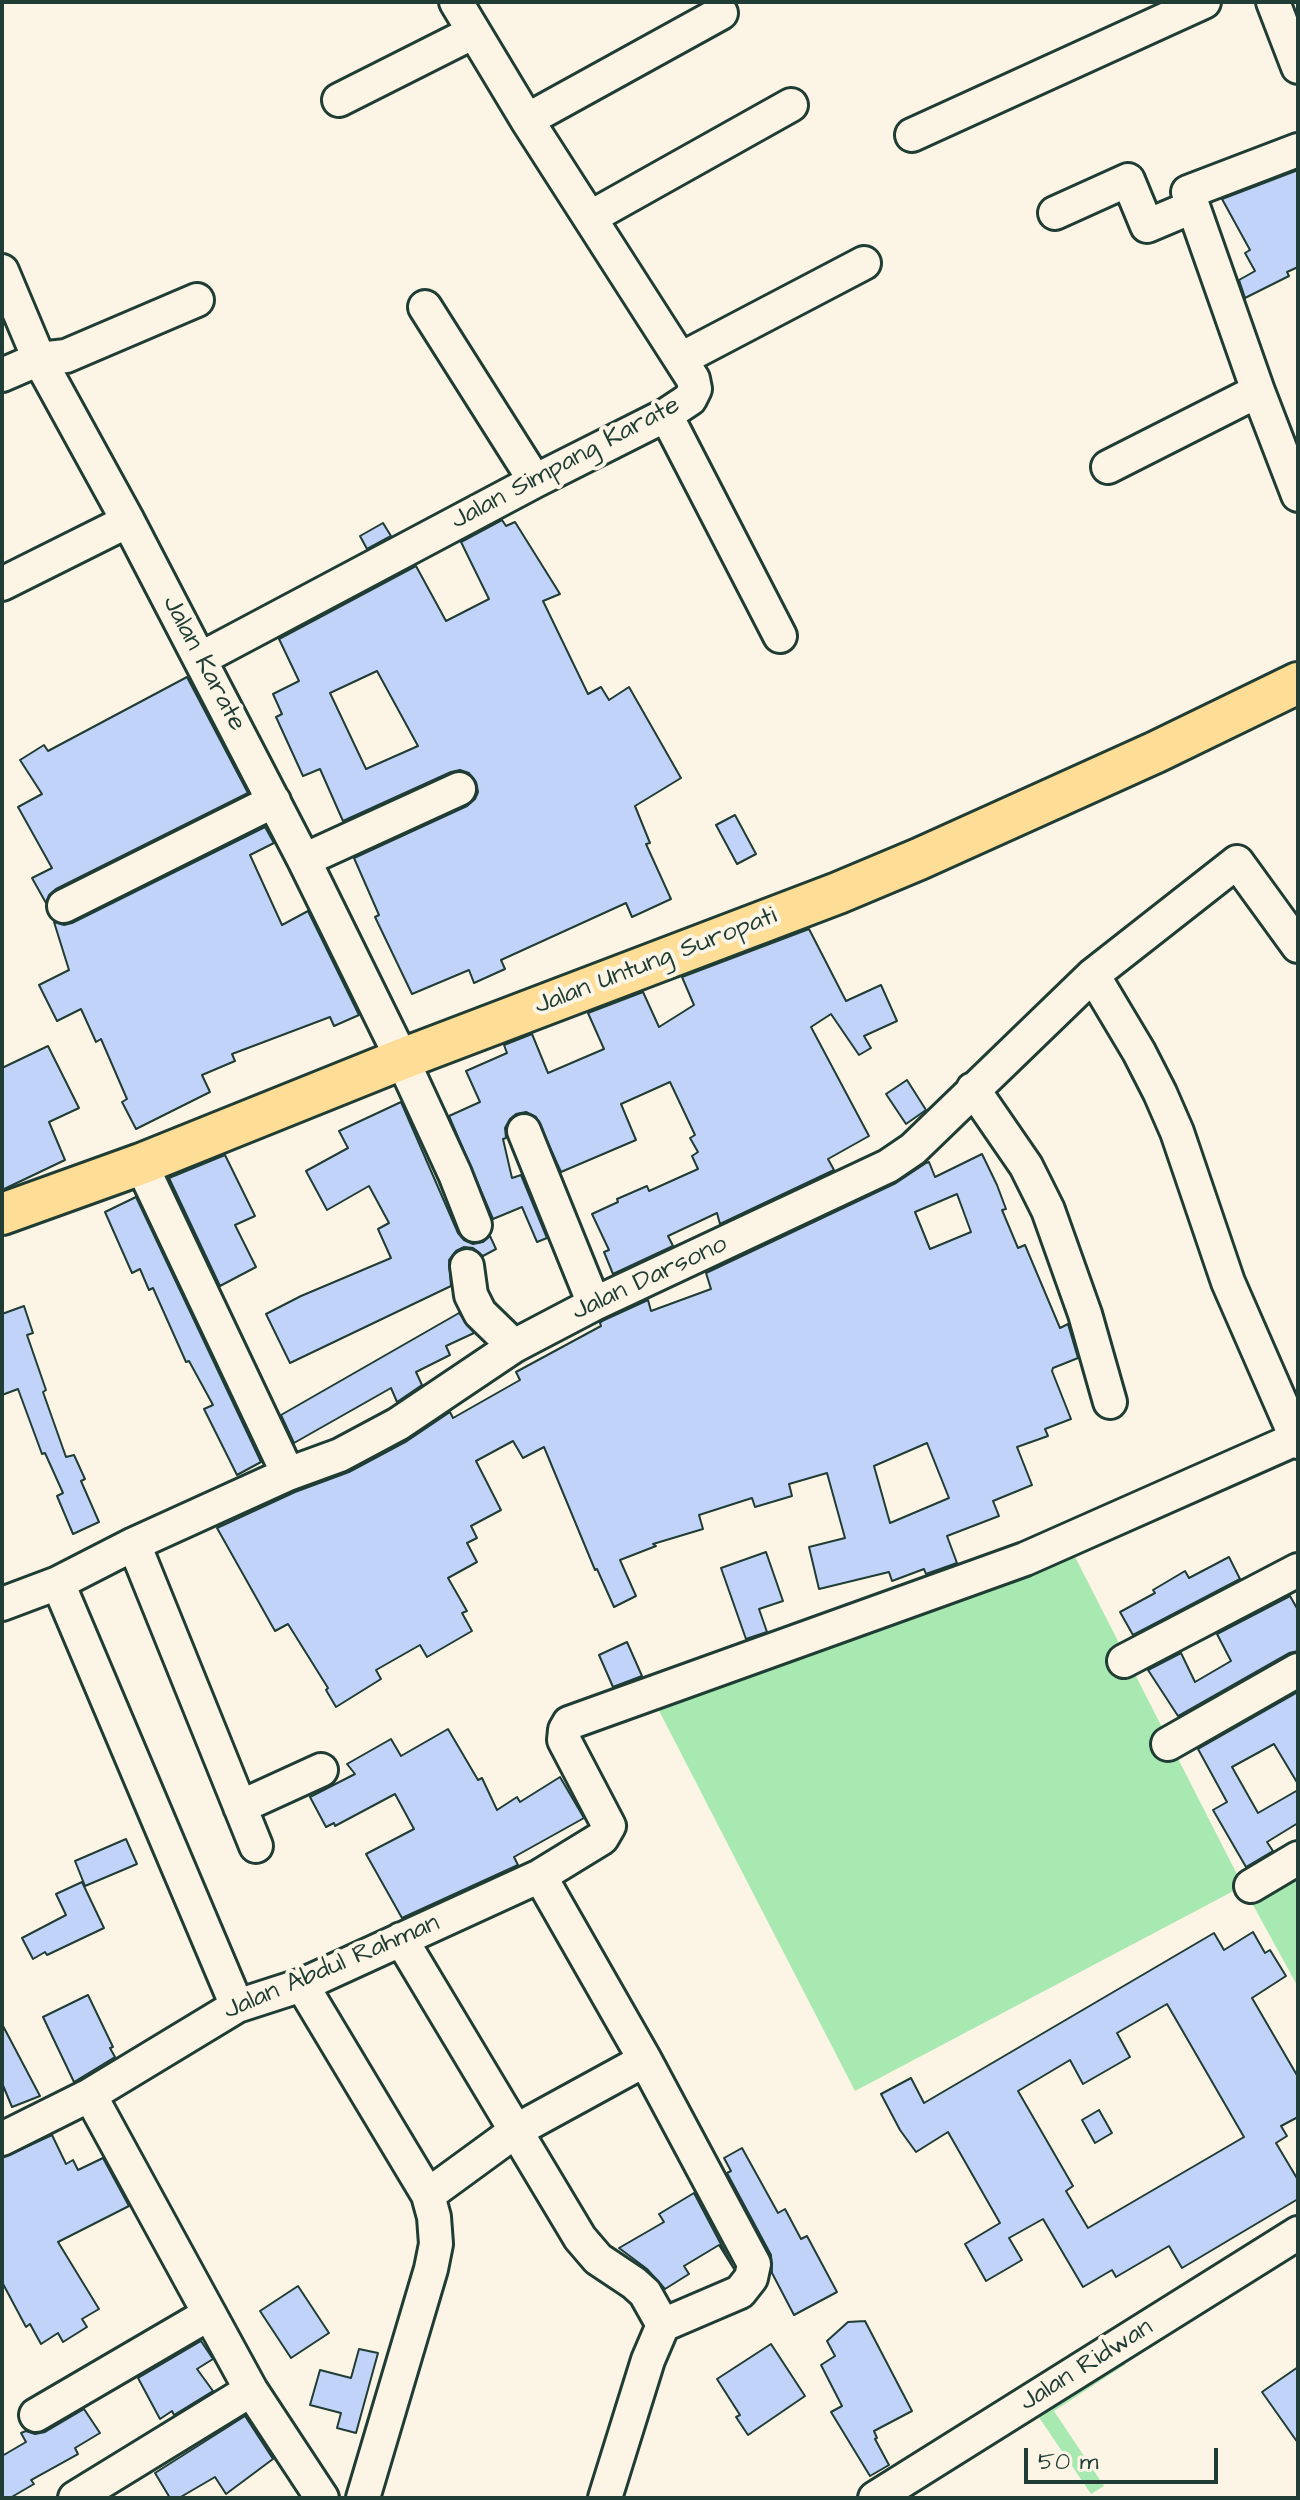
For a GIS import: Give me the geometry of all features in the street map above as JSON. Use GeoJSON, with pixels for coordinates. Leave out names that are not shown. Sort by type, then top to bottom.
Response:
{"type":"FeatureCollection","features":[{"type":"Feature","properties":{"kind":"main road","name":"Jalan Untung Suropati"},"geometry":{"type":"LineString","coordinates":[[2,1214],[141,1164],[402,1059],[919,859],[1156,752],[1298,683]]}},
{"type":"Feature","properties":{"kind":"street","name":"Jalan Simpang Karate"},"geometry":{"type":"LineString","coordinates":[[200,659],[666,415],[690,399],[695,389],[693,379],[681,359],[527,120],[456,2]]}},
{"type":"Feature","properties":{"kind":"street"},"geometry":{"type":"LineString","coordinates":[[912,135],[1204,2]]}},
{"type":"Feature","properties":{"kind":"street"},"geometry":{"type":"LineString","coordinates":[[1273,2],[1298,67]]}},
{"type":"Feature","properties":{"kind":"street"},"geometry":{"type":"LineString","coordinates":[[527,120],[721,13]]}},
{"type":"Feature","properties":{"kind":"street"},"geometry":{"type":"LineString","coordinates":[[339,100],[474,32]]}},
{"type":"Feature","properties":{"kind":"street"},"geometry":{"type":"LineString","coordinates":[[591,217],[791,105]]}},
{"type":"Feature","properties":{"kind":"street"},"geometry":{"type":"LineString","coordinates":[[1298,150],[1188,192],[1298,495]]}},
{"type":"Feature","properties":{"kind":"street"},"geometry":{"type":"LineString","coordinates":[[1055,213],[1128,180],[1147,226],[1192,207]]}},
{"type":"Feature","properties":{"kind":"street"},"geometry":{"type":"LineString","coordinates":[[681,359],[864,263]]}},
{"type":"Feature","properties":{"kind":"street","name":"Jalan Karate"},"geometry":{"type":"LineString","coordinates":[[2,271],[39,359],[128,521],[304,860],[402,1059],[475,1225]]}},
{"type":"Feature","properties":{"kind":"street"},"geometry":{"type":"LineString","coordinates":[[2,375],[39,359],[66,356],[197,300]]}},
{"type":"Feature","properties":{"kind":"street"},"geometry":{"type":"LineString","coordinates":[[425,307],[535,481]]}},
{"type":"Feature","properties":{"kind":"street"},"geometry":{"type":"LineString","coordinates":[[1108,467],[1258,391]]}},
{"type":"Feature","properties":{"kind":"street"},"geometry":{"type":"LineString","coordinates":[[666,415],[780,636]]}},
{"type":"Feature","properties":{"kind":"street"},"geometry":{"type":"LineString","coordinates":[[2,584],[128,521]]}},
{"type":"Feature","properties":{"kind":"street"},"geometry":{"type":"LineString","coordinates":[[304,860],[459,789]]}},
{"type":"Feature","properties":{"kind":"street"},"geometry":{"type":"LineString","coordinates":[[64,906],[274,801]]}},
{"type":"Feature","properties":{"kind":"street","name":"Jalan Darsono"},"geometry":{"type":"LineString","coordinates":[[2,1604],[58,1583],[134,1544],[288,1474],[340,1455],[398,1424],[514,1346],[594,1304],[888,1166],[913,1149],[1093,975],[1237,862],[1298,946]]}},
{"type":"Feature","properties":{"kind":"street"},"geometry":{"type":"LineString","coordinates":[[1093,975],[1160,1093],[1177,1132],[1228,1282],[1297,1439]]}},
{"type":"Feature","properties":{"kind":"street"},"geometry":{"type":"LineString","coordinates":[[973,1089],[1026,1166],[1048,1210],[1085,1314],[1110,1402]]}},
{"type":"Feature","properties":{"kind":"street"},"geometry":{"type":"LineString","coordinates":[[524,1131],[594,1304]]}},
{"type":"Feature","properties":{"kind":"street"},"geometry":{"type":"LineString","coordinates":[[141,1164],[288,1474]]}},
{"type":"Feature","properties":{"kind":"street"},"geometry":{"type":"LineString","coordinates":[[467,1266],[471,1295],[480,1313],[514,1346]]}},
{"type":"Feature","properties":{"kind":"street","name":"Jalan Abdul Rahman"},"geometry":{"type":"LineString","coordinates":[[2,2139],[90,2095],[237,2006],[302,1985],[540,1876],[602,1838],[609,1826],[564,1740],[569,1723],[1025,1559],[1297,1439]]}},
{"type":"Feature","properties":{"kind":"street"},"geometry":{"type":"LineString","coordinates":[[134,1544],[256,1846]]}},
{"type":"Feature","properties":{"kind":"street"},"geometry":{"type":"LineString","coordinates":[[1124,1661],[1298,1570]]}},
{"type":"Feature","properties":{"kind":"street"},"geometry":{"type":"LineString","coordinates":[[58,1583],[237,2006]]}},
{"type":"Feature","properties":{"kind":"street"},"geometry":{"type":"LineString","coordinates":[[1168,1744],[1298,1670]]}},
{"type":"Feature","properties":{"kind":"street"},"geometry":{"type":"LineString","coordinates":[[240,1807],[321,1770]]}},
{"type":"Feature","properties":{"kind":"street"},"geometry":{"type":"LineString","coordinates":[[1251,1886],[1298,1858]]}},
{"type":"Feature","properties":{"kind":"street"},"geometry":{"type":"LineString","coordinates":[[540,1876],[645,2060],[754,2264],[751,2278],[740,2292],[663,2325],[648,2360],[605,2498]]}},
{"type":"Feature","properties":{"kind":"street"},"geometry":{"type":"LineString","coordinates":[[401,1939],[588,2249],[645,2293],[663,2325]]}},
{"type":"Feature","properties":{"kind":"street"},"geometry":{"type":"LineString","coordinates":[[302,1985],[428,2195],[436,2244],[363,2498]]}},
{"type":"Feature","properties":{"kind":"street"},"geometry":{"type":"LineString","coordinates":[[428,2195],[517,2130],[645,2060]]}},
{"type":"Feature","properties":{"kind":"street"},"geometry":{"type":"LineString","coordinates":[[90,2095],[251,2390],[322,2498]]}},
{"type":"Feature","properties":{"kind":"street","name":"Jalan Ridwan"},"geometry":{"type":"LineString","coordinates":[[875,2498],[1298,2233]]}},
{"type":"Feature","properties":{"kind":"street"},"geometry":{"type":"LineString","coordinates":[[36,2415],[209,2314]]}},
{"type":"Feature","properties":{"kind":"street"},"geometry":{"type":"LineString","coordinates":[[75,2498],[251,2390]]}},
{"type":"Feature","properties":{"kind":"green space"},"geometry":{"type":"Polygon","coordinates":[[[1069,1545],[1243,1886],[855,2091],[653,1699],[1069,1545]]]}},
{"type":"Feature","properties":{"kind":"green space"},"geometry":{"type":"Polygon","coordinates":[[[1298,1865],[1298,1987],[1247,1894],[1298,1865]]]}},
{"type":"Feature","properties":{"kind":"green space"},"geometry":{"type":"Polygon","coordinates":[[[1117,2362],[1126,2364],[1054,2411],[1104,2486],[1091,2494],[1036,2413],[1117,2362]]]}},
{"type":"Feature","properties":{"kind":"building"},"geometry":{"type":"Polygon","coordinates":[[[1298,170],[1298,267],[1287,272],[1289,276],[1245,298],[1239,280],[1255,271],[1245,253],[1250,250],[1222,199],[1298,170]]]}},
{"type":"Feature","properties":{"kind":"building"},"geometry":{"type":"Polygon","coordinates":[[[502,520],[506,526],[515,522],[560,594],[543,601],[588,694],[601,687],[609,700],[629,687],[681,778],[635,806],[650,843],[646,844],[671,899],[632,917],[626,903],[501,960],[505,969],[474,983],[469,970],[412,994],[375,917],[379,915],[354,858],[467,806],[478,792],[476,782],[469,773],[460,770],[451,772],[343,821],[320,769],[303,776],[276,717],[282,714],[273,694],[299,681],[279,639],[416,566],[446,621],[489,599],[461,542],[502,520]],[[377,671],[330,693],[366,769],[418,746],[377,671]]]}},
{"type":"Feature","properties":{"kind":"building"},"geometry":{"type":"Polygon","coordinates":[[[383,523],[391,536],[367,549],[360,536],[383,523]]]}},
{"type":"Feature","properties":{"kind":"building"},"geometry":{"type":"Polygon","coordinates":[[[187,677],[248,793],[56,889],[46,903],[32,878],[52,868],[18,807],[42,794],[20,760],[44,745],[48,751],[187,677]]]}},
{"type":"Feature","properties":{"kind":"building"},"geometry":{"type":"Polygon","coordinates":[[[735,815],[756,854],[737,864],[716,825],[735,815]]]}},
{"type":"Feature","properties":{"kind":"building"},"geometry":{"type":"Polygon","coordinates":[[[265,827],[274,843],[250,855],[282,925],[308,911],[359,1015],[334,1026],[330,1017],[232,1054],[235,1061],[202,1075],[210,1092],[136,1129],[122,1102],[127,1099],[101,1039],[96,1042],[81,1009],[57,1021],[39,985],[69,970],[54,922],[64,925],[72,923],[265,827]]]}},
{"type":"Feature","properties":{"kind":"building"},"geometry":{"type":"Polygon","coordinates":[[[809,929],[846,1001],[881,985],[897,1021],[864,1036],[871,1048],[859,1055],[831,1014],[811,1027],[869,1136],[828,1159],[834,1170],[720,1224],[717,1213],[668,1236],[673,1246],[613,1274],[604,1252],[609,1250],[592,1214],[647,1186],[649,1191],[698,1169],[692,1156],[698,1152],[690,1138],[695,1135],[670,1082],[621,1104],[636,1140],[561,1172],[536,1117],[526,1112],[516,1114],[505,1128],[506,1138],[503,1139],[512,1178],[521,1175],[547,1238],[537,1242],[522,1207],[493,1219],[449,1116],[480,1102],[466,1071],[507,1053],[504,1045],[532,1034],[548,1073],[604,1049],[588,1013],[643,992],[659,1027],[694,1005],[682,977],[809,929]]]}},
{"type":"Feature","properties":{"kind":"building"},"geometry":{"type":"Polygon","coordinates":[[[48,1046],[79,1108],[49,1122],[65,1160],[2,1190],[2,1068],[48,1046]]]}},
{"type":"Feature","properties":{"kind":"building"},"geometry":{"type":"Polygon","coordinates":[[[907,1080],[926,1110],[906,1124],[886,1094],[907,1080]]]}},
{"type":"Feature","properties":{"kind":"building"},"geometry":{"type":"Polygon","coordinates":[[[401,1102],[458,1233],[473,1244],[483,1242],[490,1236],[496,1249],[483,1256],[473,1248],[464,1247],[456,1251],[449,1260],[451,1286],[290,1363],[266,1314],[391,1258],[378,1229],[389,1223],[369,1186],[327,1210],[306,1171],[348,1148],[339,1131],[401,1102]]]}},
{"type":"Feature","properties":{"kind":"building"},"geometry":{"type":"Polygon","coordinates":[[[982,1154],[997,1185],[1006,1209],[1002,1210],[1018,1248],[1025,1245],[1060,1328],[1068,1324],[1078,1358],[1052,1371],[1071,1419],[1045,1429],[1048,1436],[1017,1447],[1032,1485],[993,1501],[999,1516],[947,1536],[957,1563],[926,1574],[924,1569],[892,1581],[889,1572],[819,1589],[809,1547],[845,1538],[827,1473],[789,1484],[792,1496],[755,1507],[752,1498],[699,1515],[703,1529],[653,1544],[656,1546],[620,1560],[636,1596],[614,1607],[595,1570],[544,1447],[523,1458],[513,1441],[476,1461],[501,1510],[471,1526],[477,1538],[467,1543],[477,1562],[448,1578],[467,1611],[462,1613],[472,1631],[427,1657],[420,1645],[376,1670],[381,1679],[336,1707],[326,1690],[328,1688],[288,1624],[275,1631],[217,1528],[295,1492],[349,1472],[407,1441],[450,1412],[453,1418],[520,1380],[516,1372],[601,1326],[602,1321],[648,1300],[651,1311],[711,1289],[706,1273],[896,1183],[926,1163],[929,1162],[935,1177],[982,1154]],[[957,1194],[915,1212],[930,1249],[971,1232],[957,1194]],[[927,1443],[874,1466],[890,1523],[949,1498],[927,1443]]]}},
{"type":"Feature","properties":{"kind":"building"},"geometry":{"type":"Polygon","coordinates":[[[225,1155],[255,1216],[235,1225],[256,1267],[220,1286],[169,1178],[225,1155]]]}},
{"type":"Feature","properties":{"kind":"building"},"geometry":{"type":"Polygon","coordinates":[[[136,1197],[261,1462],[237,1475],[204,1409],[213,1405],[189,1361],[186,1362],[153,1288],[149,1290],[140,1269],[132,1273],[105,1212],[136,1197]]]}},
{"type":"Feature","properties":{"kind":"building"},"geometry":{"type":"Polygon","coordinates":[[[24,1306],[33,1333],[27,1335],[46,1390],[43,1392],[66,1457],[74,1455],[85,1479],[81,1481],[99,1522],[73,1534],[57,1496],[63,1493],[45,1453],[42,1454],[18,1389],[2,1395],[2,1314],[24,1306]]]}},
{"type":"Feature","properties":{"kind":"building"},"geometry":{"type":"Polygon","coordinates":[[[459,1313],[474,1333],[446,1346],[450,1355],[416,1372],[422,1385],[397,1402],[391,1388],[294,1443],[281,1415],[459,1313]]]}},
{"type":"Feature","properties":{"kind":"building"},"geometry":{"type":"Polygon","coordinates":[[[766,1552],[783,1601],[759,1609],[767,1632],[746,1639],[721,1568],[766,1552]]]}},
{"type":"Feature","properties":{"kind":"building"},"geometry":{"type":"Polygon","coordinates":[[[1229,1557],[1240,1579],[1133,1635],[1120,1612],[1155,1593],[1153,1590],[1185,1571],[1189,1578],[1229,1557]]]}},
{"type":"Feature","properties":{"kind":"building"},"geometry":{"type":"Polygon","coordinates":[[[1290,1596],[1298,1610],[1298,1651],[1289,1653],[1178,1716],[1148,1670],[1181,1653],[1195,1682],[1231,1661],[1217,1634],[1290,1596]]]}},
{"type":"Feature","properties":{"kind":"building"},"geometry":{"type":"Polygon","coordinates":[[[627,1642],[642,1676],[613,1687],[599,1655],[627,1642]]]}},
{"type":"Feature","properties":{"kind":"building"},"geometry":{"type":"Polygon","coordinates":[[[1298,1692],[1298,1784],[1274,1744],[1232,1767],[1258,1813],[1298,1790],[1298,1823],[1267,1842],[1273,1851],[1246,1867],[1213,1810],[1227,1802],[1198,1749],[1298,1692]]]}},
{"type":"Feature","properties":{"kind":"building"},"geometry":{"type":"Polygon","coordinates":[[[448,1729],[478,1780],[482,1778],[497,1810],[517,1797],[520,1802],[560,1777],[584,1818],[514,1857],[518,1865],[402,1918],[366,1854],[414,1829],[395,1794],[335,1826],[334,1823],[326,1827],[310,1797],[355,1774],[347,1764],[391,1739],[401,1756],[448,1729]]]}},
{"type":"Feature","properties":{"kind":"building"},"geometry":{"type":"Polygon","coordinates":[[[126,1839],[137,1864],[85,1886],[75,1861],[126,1839]]]}},
{"type":"Feature","properties":{"kind":"building"},"geometry":{"type":"Polygon","coordinates":[[[82,1882],[104,1928],[33,1959],[22,1938],[66,1915],[56,1894],[82,1882]]]}},
{"type":"Feature","properties":{"kind":"building"},"geometry":{"type":"Polygon","coordinates":[[[1253,1932],[1265,1953],[1270,1950],[1286,1976],[1252,1998],[1298,2077],[1298,2117],[1281,2126],[1287,2136],[1276,2143],[1298,2180],[1298,2199],[1182,2268],[1169,2246],[1116,2277],[1112,2270],[1083,2287],[1043,2219],[1009,2238],[1022,2260],[986,2281],[965,2244],[1000,2223],[948,2132],[916,2152],[881,2094],[911,2078],[924,2103],[1214,1933],[1224,1950],[1253,1932]],[[1167,2004],[1117,2033],[1130,2057],[1083,2084],[1070,2060],[1018,2091],[1073,2186],[1066,2191],[1088,2228],[1244,2137],[1167,2004]]]}},
{"type":"Feature","properties":{"kind":"building"},"geometry":{"type":"Polygon","coordinates":[[[88,1995],[115,2057],[74,2082],[43,2017],[88,1995]]]}},
{"type":"Feature","properties":{"kind":"building"},"geometry":{"type":"Polygon","coordinates":[[[2,2024],[40,2096],[12,2107],[2,2083],[2,2024]]]}},
{"type":"Feature","properties":{"kind":"building"},"geometry":{"type":"Polygon","coordinates":[[[1099,2110],[1112,2133],[1095,2143],[1082,2120],[1099,2110]]]}},
{"type":"Feature","properties":{"kind":"building"},"geometry":{"type":"Polygon","coordinates":[[[52,2135],[66,2164],[73,2160],[78,2170],[103,2158],[129,2206],[58,2242],[99,2309],[82,2319],[87,2327],[63,2342],[58,2333],[41,2344],[30,2324],[26,2327],[2,2282],[2,2158],[52,2135]]]}},
{"type":"Feature","properties":{"kind":"building"},"geometry":{"type":"Polygon","coordinates":[[[742,2148],[778,2213],[785,2209],[801,2239],[807,2236],[837,2292],[794,2315],[772,2273],[771,2255],[727,2173],[731,2171],[724,2158],[742,2148]]]}},
{"type":"Feature","properties":{"kind":"building"},"geometry":{"type":"Polygon","coordinates":[[[694,2193],[734,2269],[719,2245],[684,2266],[689,2274],[665,2289],[647,2269],[619,2248],[664,2222],[659,2214],[694,2193]]]}},
{"type":"Feature","properties":{"kind":"building"},"geometry":{"type":"Polygon","coordinates":[[[298,2286],[329,2333],[291,2358],[260,2311],[298,2286]]]}},
{"type":"Feature","properties":{"kind":"building"},"geometry":{"type":"Polygon","coordinates":[[[865,2321],[912,2411],[874,2431],[889,2465],[870,2476],[831,2412],[842,2406],[821,2365],[835,2356],[827,2341],[848,2322],[865,2321]]]}},
{"type":"Feature","properties":{"kind":"building"},"geometry":{"type":"Polygon","coordinates":[[[201,2341],[213,2359],[197,2369],[213,2391],[174,2415],[172,2411],[160,2419],[138,2378],[201,2341]]]}},
{"type":"Feature","properties":{"kind":"building"},"geometry":{"type":"Polygon","coordinates":[[[771,2344],[805,2396],[748,2435],[736,2417],[740,2415],[717,2379],[771,2344]]]}},
{"type":"Feature","properties":{"kind":"building"},"geometry":{"type":"Polygon","coordinates":[[[359,2349],[378,2353],[356,2433],[337,2428],[341,2413],[310,2405],[320,2370],[351,2378],[359,2349]]]}},
{"type":"Feature","properties":{"kind":"building"},"geometry":{"type":"Polygon","coordinates":[[[1298,2367],[1298,2443],[1262,2392],[1298,2367]]]}},
{"type":"Feature","properties":{"kind":"building"},"geometry":{"type":"Polygon","coordinates":[[[84,2409],[100,2433],[75,2448],[78,2454],[31,2480],[34,2484],[10,2498],[2,2498],[2,2456],[26,2442],[21,2433],[45,2432],[84,2409]]]}},
{"type":"Feature","properties":{"kind":"building"},"geometry":{"type":"Polygon","coordinates":[[[245,2416],[273,2459],[226,2494],[215,2477],[179,2498],[170,2498],[155,2473],[245,2416]]]}}]}
